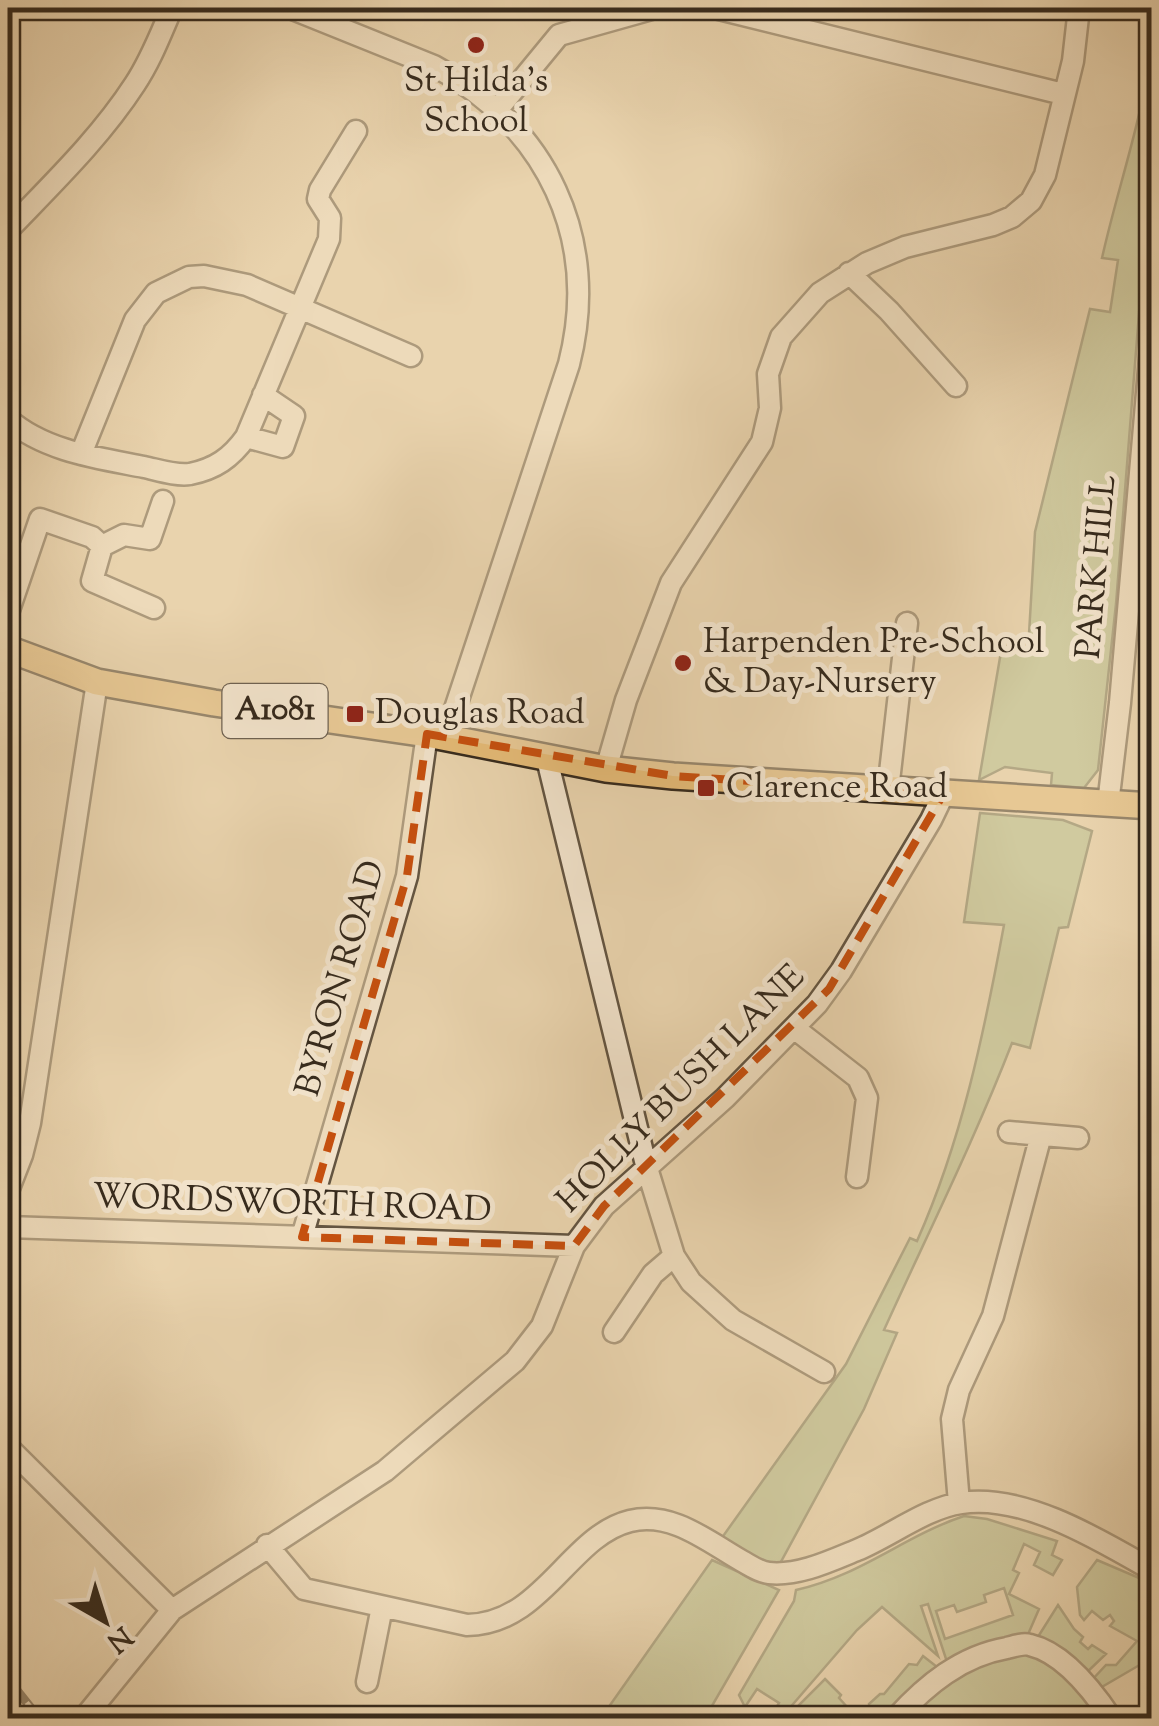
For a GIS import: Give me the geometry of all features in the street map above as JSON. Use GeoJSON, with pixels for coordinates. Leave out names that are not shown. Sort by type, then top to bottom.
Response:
{"type":"FeatureCollection","features":[{"type":"Feature","properties":{"kind":"main road","name":"A1081"},"geometry":{"type":"LineString","coordinates":[[8,649],[97,682],[606,769],[1152,806]]}},
{"type":"Feature","properties":{"kind":"street"},"geometry":{"type":"LineString","coordinates":[[8,230],[120,106],[148,62],[172,8]]}},
{"type":"Feature","properties":{"kind":"street"},"geometry":{"type":"LineString","coordinates":[[290,8],[434,66],[498,108],[557,188],[574,250],[580,314],[569,364],[436,737]]}},
{"type":"Feature","properties":{"kind":"street"},"geometry":{"type":"LineString","coordinates":[[498,108],[559,35],[656,8]]}},
{"type":"Feature","properties":{"kind":"street"},"geometry":{"type":"LineString","coordinates":[[714,8],[1063,94]]}},
{"type":"Feature","properties":{"kind":"street"},"geometry":{"type":"LineString","coordinates":[[606,769],[626,700],[671,583],[762,442],[770,408],[768,374],[781,337],[820,292],[849,273],[904,248],[993,226],[1031,201],[1045,175],[1073,62],[1078,8]]}},
{"type":"Feature","properties":{"kind":"street"},"geometry":{"type":"LineString","coordinates":[[8,419],[28,433],[81,454],[185,475],[216,466],[234,454],[246,437],[332,228],[318,200],[320,190],[356,132]]}},
{"type":"Feature","properties":{"kind":"street"},"geometry":{"type":"LineString","coordinates":[[849,273],[956,386]]}},
{"type":"Feature","properties":{"kind":"street"},"geometry":{"type":"LineString","coordinates":[[81,454],[135,320],[156,293],[172,282],[204,276],[247,284],[412,356]]}},
{"type":"Feature","properties":{"kind":"street","name":"PARK HILL"},"geometry":{"type":"LineString","coordinates":[[1108,804],[1152,335]]}},
{"type":"Feature","properties":{"kind":"street"},"geometry":{"type":"LineString","coordinates":[[246,437],[282,447],[294,416],[263,395]]}},
{"type":"Feature","properties":{"kind":"street"},"geometry":{"type":"LineString","coordinates":[[154,608],[92,581],[102,546],[124,534],[150,538],[163,500]]}},
{"type":"Feature","properties":{"kind":"street"},"geometry":{"type":"LineString","coordinates":[[8,613],[40,519],[92,538],[102,546]]}},
{"type":"Feature","properties":{"kind":"street"},"geometry":{"type":"LineString","coordinates":[[888,790],[907,623]]}},
{"type":"Feature","properties":{"kind":"street"},"geometry":{"type":"LineString","coordinates":[[8,1190],[30,1123],[97,682]]}},
{"type":"Feature","properties":{"kind":"street","name":"BYRON ROAD"},"geometry":{"type":"LineString","coordinates":[[302,1237],[407,876],[436,737]]}},
{"type":"Feature","properties":{"kind":"street"},"geometry":{"type":"LineString","coordinates":[[546,758],[646,1165],[674,1256],[691,1282],[732,1320],[824,1372]]}},
{"type":"Feature","properties":{"kind":"street","name":"HOLLY BUSH LANE"},"geometry":{"type":"LineString","coordinates":[[84,1718],[172,1610],[385,1471],[515,1361],[542,1326],[574,1246],[604,1206],[725,1098],[794,1028],[842,971],[944,793]]}},
{"type":"Feature","properties":{"kind":"street"},"geometry":{"type":"LineString","coordinates":[[794,1028],[858,1078],[864,1088],[867,1098],[857,1177]]}},
{"type":"Feature","properties":{"kind":"street"},"geometry":{"type":"LineString","coordinates":[[1009,1132],[1078,1138]]}},
{"type":"Feature","properties":{"kind":"street"},"geometry":{"type":"LineString","coordinates":[[959,1503],[952,1419],[958,1390],[993,1316],[1041,1135]]}},
{"type":"Feature","properties":{"kind":"street","name":"WORDSWORTH ROAD"},"geometry":{"type":"LineString","coordinates":[[8,1227],[574,1246]]}},
{"type":"Feature","properties":{"kind":"street"},"geometry":{"type":"LineString","coordinates":[[614,1332],[653,1274],[674,1256]]}},
{"type":"Feature","properties":{"kind":"street"},"geometry":{"type":"LineString","coordinates":[[8,1446],[172,1610]]}},
{"type":"Feature","properties":{"kind":"street"},"geometry":{"type":"LineString","coordinates":[[268,1545],[304,1589],[467,1624],[498,1620],[527,1604],[605,1532],[631,1521],[666,1520],[692,1530],[759,1571],[772,1574],[833,1560],[959,1503],[1026,1510],[1080,1529],[1152,1570]]}},
{"type":"Feature","properties":{"kind":"street"},"geometry":{"type":"LineString","coordinates":[[366,1682],[382,1607]]}},
{"type":"Feature","properties":{"kind":"street"},"geometry":{"type":"LineString","coordinates":[[896,1718],[932,1682],[967,1660],[1028,1644],[1051,1655],[1094,1692],[1111,1718]]}},
{"type":"Feature","properties":{"kind":"highlighted area"},"geometry":{"type":"Polygon","coordinates":[[[427,734],[673,776],[944,793],[829,989],[604,1206],[574,1246],[302,1237],[407,876],[427,734]]]}},
{"type":"Feature","properties":{"kind":"green space"},"geometry":{"type":"Polygon","coordinates":[[[1151,46],[1152,218],[1143,263],[1116,604],[1098,770],[1084,788],[1051,785],[1052,773],[1005,767],[979,780],[1002,646],[1028,651],[1035,532],[1090,309],[1110,312],[1118,260],[1102,258],[1136,126],[1151,46]]]}},
{"type":"Feature","properties":{"kind":"green space"},"geometry":{"type":"Polygon","coordinates":[[[980,813],[1063,820],[1092,831],[1068,927],[1059,928],[1030,1048],[1012,1043],[884,1330],[897,1333],[864,1409],[777,1569],[721,1539],[846,1364],[910,1238],[917,1241],[947,1164],[980,1046],[1004,925],[964,922],[980,813]]]}},
{"type":"Feature","properties":{"kind":"green space"},"geometry":{"type":"Polygon","coordinates":[[[964,1516],[987,1519],[1057,1541],[1052,1555],[1062,1560],[1053,1575],[1034,1565],[1040,1552],[1024,1544],[1013,1570],[1019,1573],[1009,1594],[1039,1609],[1026,1639],[953,1663],[946,1659],[928,1604],[921,1606],[938,1656],[882,1607],[857,1630],[781,1718],[770,1718],[779,1703],[757,1689],[745,1707],[739,1695],[794,1601],[796,1590],[842,1575],[964,1516]],[[1004,1588],[984,1595],[986,1602],[957,1612],[954,1605],[936,1611],[945,1639],[1013,1615],[1004,1588]]]}},
{"type":"Feature","properties":{"kind":"green space"},"geometry":{"type":"Polygon","coordinates":[[[712,1560],[779,1590],[705,1718],[601,1718],[712,1560]]]}},
{"type":"Feature","properties":{"kind":"green space"},"geometry":{"type":"Polygon","coordinates":[[[1097,1560],[1151,1583],[1151,1673],[1143,1663],[1100,1688],[1091,1681],[1106,1665],[1116,1665],[1137,1641],[1110,1626],[1114,1621],[1110,1615],[1103,1620],[1092,1611],[1084,1620],[1080,1615],[1077,1587],[1097,1560]]]}},
{"type":"Feature","properties":{"kind":"green space"},"geometry":{"type":"Polygon","coordinates":[[[1058,1605],[1083,1637],[1080,1642],[1088,1649],[1092,1645],[1106,1654],[1084,1675],[1036,1640],[1058,1605]]]}},
{"type":"Feature","properties":{"kind":"green space"},"geometry":{"type":"Polygon","coordinates":[[[1023,1650],[1066,1672],[1106,1718],[901,1718],[950,1677],[1023,1650]]]}},
{"type":"Feature","properties":{"kind":"green space"},"geometry":{"type":"Polygon","coordinates":[[[923,1656],[941,1670],[888,1718],[864,1718],[869,1704],[884,1694],[909,1664],[917,1665],[923,1656]]]}},
{"type":"Feature","properties":{"kind":"green space"},"geometry":{"type":"Polygon","coordinates":[[[825,1679],[857,1718],[813,1718],[796,1708],[825,1679]]]}},
{"type":"Feature","properties":{"kind":"railway"},"geometry":{"type":"LineString","coordinates":[[8,1679],[39,1718]]}},
{"type":"Feature","properties":{"kind":"railway"},"geometry":{"type":"LineString","coordinates":[[8,1711],[13,1718]]}},
{"type":"Feature","properties":{"kind":"place","name":"St Hilda's School"},"geometry":{"type":"Point","coordinates":[476,45]}},
{"type":"Feature","properties":{"kind":"place","name":"Harpenden Pre-School & Day-Nursery"},"geometry":{"type":"Point","coordinates":[683,663]}},
{"type":"Feature","properties":{"kind":"place","name":"Douglas Road"},"geometry":{"type":"Point","coordinates":[355,714]}},
{"type":"Feature","properties":{"kind":"place","name":"Clarence Road"},"geometry":{"type":"Point","coordinates":[706,788]}}]}
